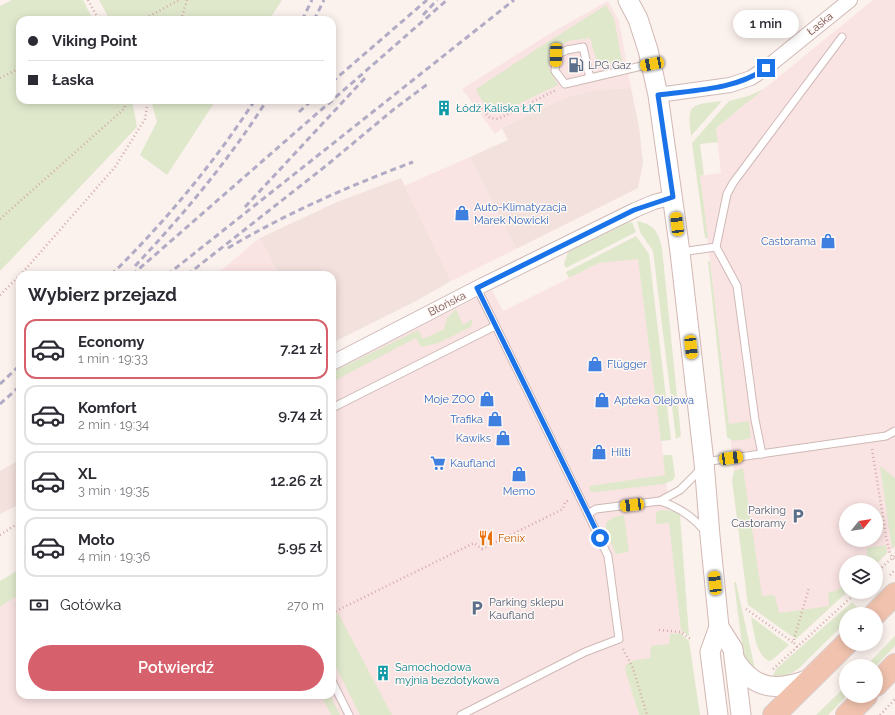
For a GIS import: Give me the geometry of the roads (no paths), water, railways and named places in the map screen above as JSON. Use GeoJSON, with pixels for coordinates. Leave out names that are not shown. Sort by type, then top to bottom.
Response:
{"type":"FeatureCollection","features":[{"type":"Feature","properties":{"kind":"main road"},"geometry":{"type":"LineString","coordinates":[[882,607],[895,594]]}},
{"type":"Feature","properties":{"kind":"main road"},"geometry":{"type":"LineString","coordinates":[[774,715],[839,651]]}},
{"type":"Feature","properties":{"kind":"main road"},"geometry":{"type":"LineString","coordinates":[[883,678],[895,665]]}},
{"type":"Feature","properties":{"kind":"main road"},"geometry":{"type":"LineString","coordinates":[[847,715],[859,703]]}},
{"type":"Feature","properties":{"kind":"street"},"geometry":{"type":"LineString","coordinates":[[628,0],[642,30],[652,64],[658,95],[680,252],[704,462],[719,627],[710,652],[718,715]]}},
{"type":"Feature","properties":{"kind":"street","name":"Łaska"},"geometry":{"type":"LineString","coordinates":[[658,95],[730,85],[751,78],[766,68],[850,0]]}},
{"type":"Feature","properties":{"kind":"street","name":"Błońska"},"geometry":{"type":"LineString","coordinates":[[336,361],[477,288],[634,210],[673,197]]}},
{"type":"Feature","properties":{"kind":"street"},"geometry":{"type":"LineString","coordinates":[[719,627],[733,649],[741,715]]}},
{"type":"Feature","properties":{"kind":"street"},"geometry":{"type":"LineString","coordinates":[[735,660],[747,676],[758,684],[766,686],[789,686],[812,678]]}},
{"type":"Feature","properties":{"kind":"lane"},"geometry":{"type":"LineString","coordinates":[[762,454],[755,420],[737,286],[716,247],[727,194],[733,183],[842,37]]}},
{"type":"Feature","properties":{"kind":"lane"},"geometry":{"type":"LineString","coordinates":[[590,78],[583,47],[567,50],[556,55],[555,71],[565,84],[652,64]]}},
{"type":"Feature","properties":{"kind":"lane"},"geometry":{"type":"LineString","coordinates":[[680,252],[716,247]]}},
{"type":"Feature","properties":{"kind":"lane"},"geometry":{"type":"LineString","coordinates":[[461,715],[585,652],[619,640],[608,556],[477,288]]}},
{"type":"Feature","properties":{"kind":"lane"},"geometry":{"type":"LineString","coordinates":[[336,406],[495,326]]}},
{"type":"Feature","properties":{"kind":"lane"},"geometry":{"type":"LineString","coordinates":[[660,502],[680,490],[698,472],[704,462],[886,436],[895,431]]}},
{"type":"Feature","properties":{"kind":"lane"},"geometry":{"type":"LineString","coordinates":[[588,514],[596,509],[660,502],[670,504],[682,510],[698,523],[710,536]]}},
{"type":"Feature","properties":{"kind":"lane"},"geometry":{"type":"LineString","coordinates":[[336,689],[349,715]]}},
{"type":"Feature","properties":{"kind":"railway"},"geometry":{"type":"LineString","coordinates":[[304,16],[312,0]]}},
{"type":"Feature","properties":{"kind":"railway"},"geometry":{"type":"LineString","coordinates":[[316,16],[324,0]]}},
{"type":"Feature","properties":{"kind":"railway"},"geometry":{"type":"LineString","coordinates":[[336,79],[427,0]]}},
{"type":"Feature","properties":{"kind":"railway"},"geometry":{"type":"LineString","coordinates":[[423,15],[437,0]]}},
{"type":"Feature","properties":{"kind":"railway"},"geometry":{"type":"LineString","coordinates":[[336,97],[447,0]]}},
{"type":"Feature","properties":{"kind":"railway"},"geometry":{"type":"LineString","coordinates":[[172,271],[514,0]]}},
{"type":"Feature","properties":{"kind":"railway"},"geometry":{"type":"LineString","coordinates":[[245,207],[365,78]]}},
{"type":"Feature","properties":{"kind":"railway"},"geometry":{"type":"LineString","coordinates":[[192,271],[327,165],[393,110],[429,83]]}},
{"type":"Feature","properties":{"kind":"railway"},"geometry":{"type":"LineString","coordinates":[[115,271],[151,234],[188,191],[223,146],[252,104]]}},
{"type":"Feature","properties":{"kind":"railway"},"geometry":{"type":"LineString","coordinates":[[135,266],[171,227],[205,186],[237,144],[264,104]]}},
{"type":"Feature","properties":{"kind":"railway"},"geometry":{"type":"LineString","coordinates":[[299,112],[308,104]]}},
{"type":"Feature","properties":{"kind":"railway"},"geometry":{"type":"LineString","coordinates":[[137,271],[328,104]]}},
{"type":"Feature","properties":{"kind":"railway"},"geometry":{"type":"LineString","coordinates":[[228,248],[273,223],[319,201],[413,162]]}},
{"type":"Feature","properties":{"kind":"railway"},"geometry":{"type":"LineString","coordinates":[[0,384],[16,369]]}},
{"type":"Feature","properties":{"kind":"railway"},"geometry":{"type":"LineString","coordinates":[[0,404],[16,390]]}},
{"type":"Feature","properties":{"kind":"place","name":"LPG Gaz"},"geometry":{"type":"Point","coordinates":[576,65]}},
{"type":"Feature","properties":{"kind":"place","name":"Łódź Kaliska ŁKT"},"geometry":{"type":"Point","coordinates":[444,108]}},
{"type":"Feature","properties":{"kind":"place","name":"Auto-Klimatyzacja Marek Nowicki"},"geometry":{"type":"Point","coordinates":[462,213]}},
{"type":"Feature","properties":{"kind":"place","name":"Castorama"},"geometry":{"type":"Point","coordinates":[828,241]}},
{"type":"Feature","properties":{"kind":"place","name":"Flügger"},"geometry":{"type":"Point","coordinates":[595,364]}},
{"type":"Feature","properties":{"kind":"place","name":"Moje ZOO"},"geometry":{"type":"Point","coordinates":[487,399]}},
{"type":"Feature","properties":{"kind":"place","name":"Apteka Olejowa"},"geometry":{"type":"Point","coordinates":[602,400]}},
{"type":"Feature","properties":{"kind":"place","name":"Trafika"},"geometry":{"type":"Point","coordinates":[495,419]}},
{"type":"Feature","properties":{"kind":"place","name":"Kawiks"},"geometry":{"type":"Point","coordinates":[503,438]}},
{"type":"Feature","properties":{"kind":"place","name":"Hilti"},"geometry":{"type":"Point","coordinates":[599,452]}},
{"type":"Feature","properties":{"kind":"place","name":"Kaufland"},"geometry":{"type":"Point","coordinates":[438,463]}},
{"type":"Feature","properties":{"kind":"place","name":"Memo"},"geometry":{"type":"Point","coordinates":[519,474]}},
{"type":"Feature","properties":{"kind":"place","name":"Parking Castoramy"},"geometry":{"type":"Point","coordinates":[798,516]}},
{"type":"Feature","properties":{"kind":"place","name":"Fenix"},"geometry":{"type":"Point","coordinates":[486,538]}},
{"type":"Feature","properties":{"kind":"place","name":"Parking sklepu Kaufland"},"geometry":{"type":"Point","coordinates":[477,608]}},
{"type":"Feature","properties":{"kind":"place","name":"Samochodowa myjnia bezdotykowa"},"geometry":{"type":"Point","coordinates":[383,673]}}]}
